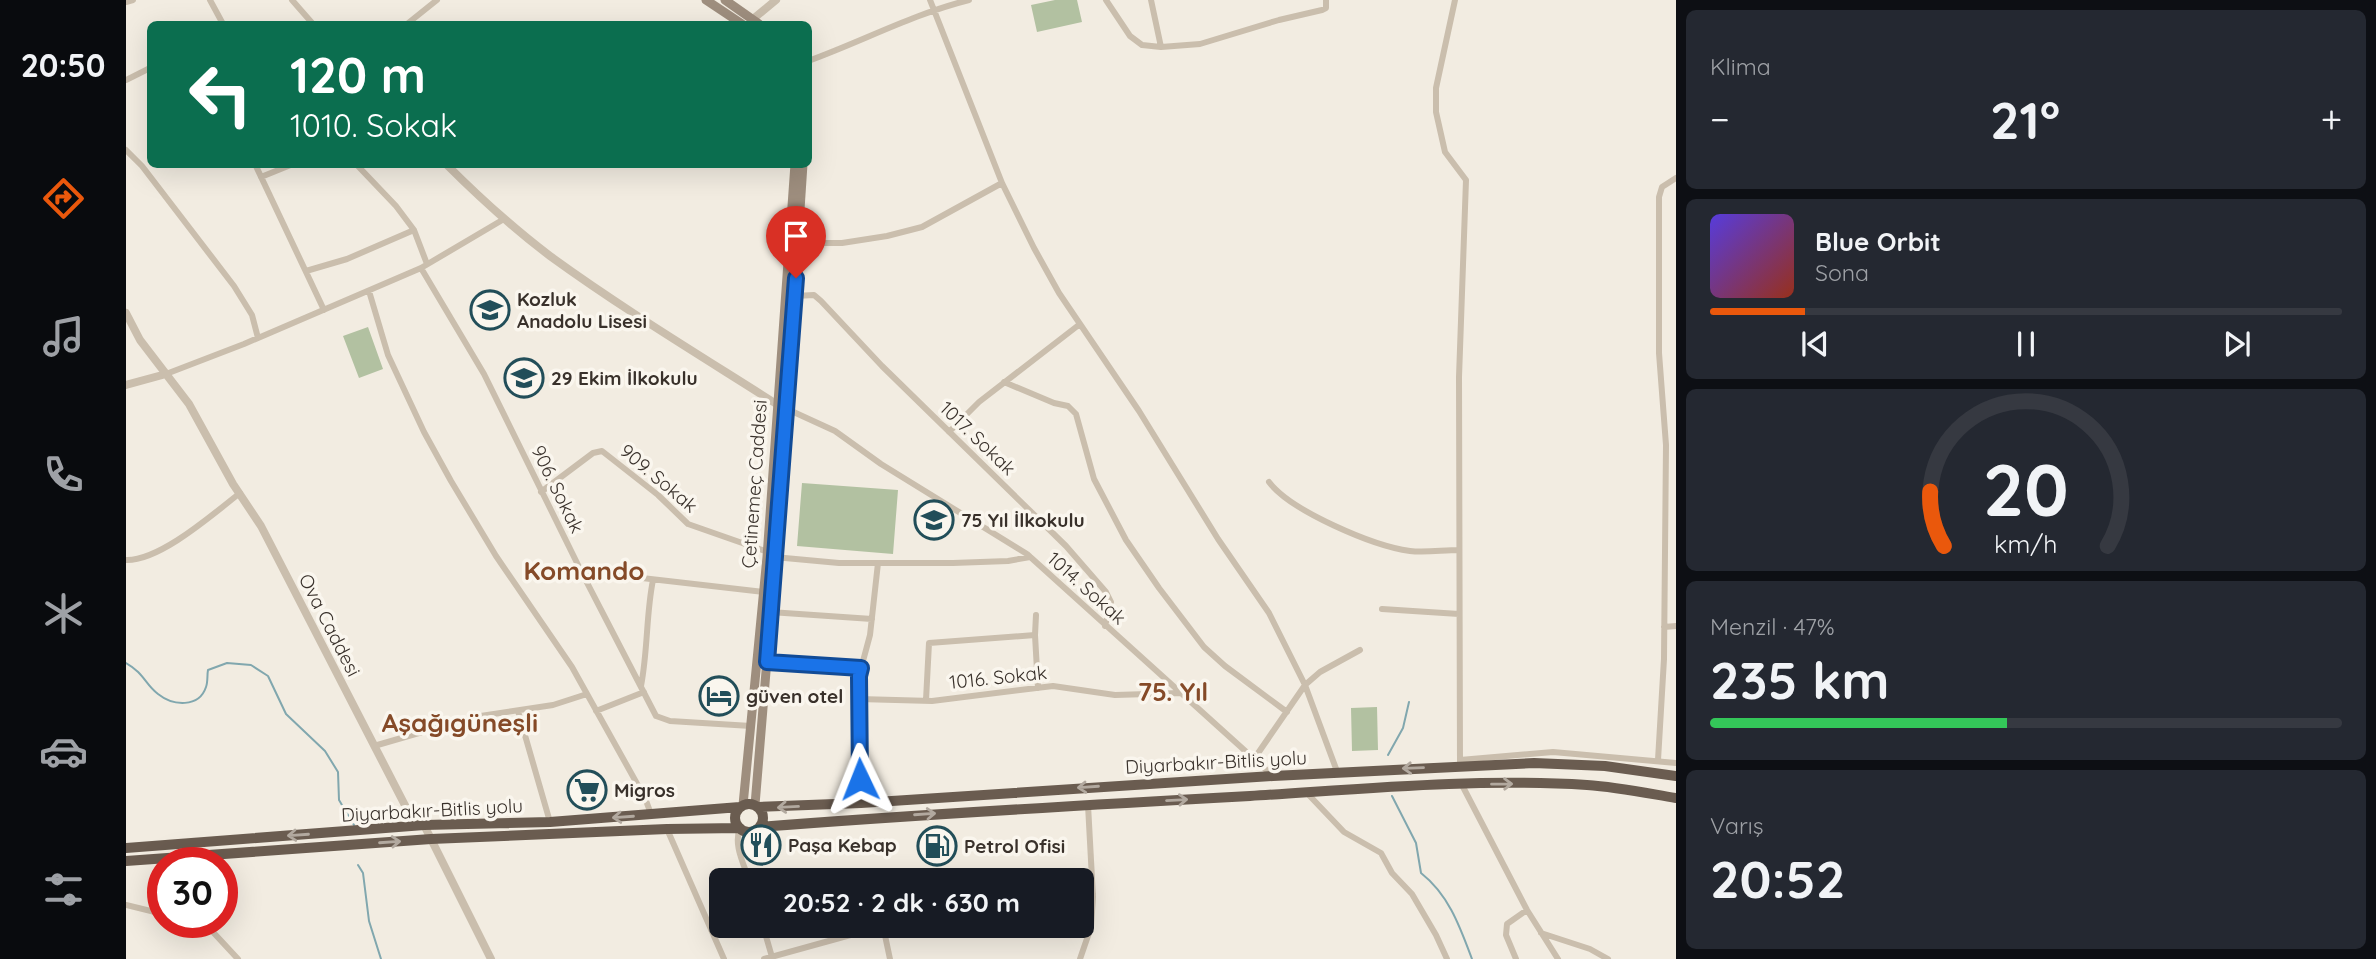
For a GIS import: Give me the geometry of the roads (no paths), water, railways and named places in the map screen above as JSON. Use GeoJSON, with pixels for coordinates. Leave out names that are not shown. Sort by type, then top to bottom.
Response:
{"type":"FeatureCollection","features":[{"type":"Feature","properties":{"kind":"highway","name":"Diyarbakır-Bitlis yolu"},"geometry":{"type":"LineString","coordinates":[[757,806],[861,803],[1460,764],[1605,766],[1676,776]]}},
{"type":"Feature","properties":{"kind":"highway","name":"Diyarbakır-Bitlis yolu"},"geometry":{"type":"LineString","coordinates":[[760,827],[964,811],[1306,793],[1406,784],[1588,785],[1676,798]]}},
{"type":"Feature","properties":{"kind":"highway","name":"Diyarbakır-Bitlis yolu"},"geometry":{"type":"LineString","coordinates":[[126,848],[424,825],[550,822],[741,806]]}},
{"type":"Feature","properties":{"kind":"highway"},"geometry":{"type":"LineString","coordinates":[[741,806],[757,806],[763,818],[760,827],[751,831],[740,828],[735,818],[741,806]]}},
{"type":"Feature","properties":{"kind":"highway","name":"Diyarbakır-Bitlis yolu"},"geometry":{"type":"LineString","coordinates":[[126,861],[431,839],[740,828]]}},
{"type":"Feature","properties":{"kind":"main road"},"geometry":{"type":"LineString","coordinates":[[706,0],[738,21]]}},
{"type":"Feature","properties":{"kind":"main road"},"geometry":{"type":"LineString","coordinates":[[725,0],[755,21]]}},
{"type":"Feature","properties":{"kind":"main road","name":"Çetinemeç Caddesi"},"geometry":{"type":"LineString","coordinates":[[783,407],[795,168]]}},
{"type":"Feature","properties":{"kind":"main road","name":"Çetinemeç Caddesi"},"geometry":{"type":"LineString","coordinates":[[757,806],[771,554],[795,296],[803,168]]}},
{"type":"Feature","properties":{"kind":"main road","name":"Çetinemeç Caddesi"},"geometry":{"type":"LineString","coordinates":[[741,806],[764,592],[771,554]]}},
{"type":"Feature","properties":{"kind":"street"},"geometry":{"type":"LineString","coordinates":[[126,2],[133,0]]}},
{"type":"Feature","properties":{"kind":"street"},"geometry":{"type":"LineString","coordinates":[[210,0],[221,21]]}},
{"type":"Feature","properties":{"kind":"street"},"geometry":{"type":"LineString","coordinates":[[292,0],[310,21]]}},
{"type":"Feature","properties":{"kind":"street"},"geometry":{"type":"LineString","coordinates":[[411,21],[438,0]]}},
{"type":"Feature","properties":{"kind":"street"},"geometry":{"type":"LineString","coordinates":[[757,21],[776,0]]}},
{"type":"Feature","properties":{"kind":"street"},"geometry":{"type":"LineString","coordinates":[[930,0],[1002,183],[1040,260],[1139,411],[1218,539],[1269,613],[1305,685],[1338,774]]}},
{"type":"Feature","properties":{"kind":"street"},"geometry":{"type":"LineString","coordinates":[[812,60],[850,46],[933,9],[969,0]]}},
{"type":"Feature","properties":{"kind":"street"},"geometry":{"type":"LineString","coordinates":[[1106,0],[1130,36],[1142,46],[1161,47],[1200,44],[1322,10],[1326,8],[1326,0]]}},
{"type":"Feature","properties":{"kind":"street"},"geometry":{"type":"LineString","coordinates":[[1151,0],[1161,47]]}},
{"type":"Feature","properties":{"kind":"street"},"geometry":{"type":"LineString","coordinates":[[1455,0],[1437,88],[1436,112],[1445,152],[1466,180],[1459,377],[1460,764],[1553,752],[1676,763]]}},
{"type":"Feature","properties":{"kind":"street"},"geometry":{"type":"LineString","coordinates":[[126,80],[147,70]]}},
{"type":"Feature","properties":{"kind":"street"},"geometry":{"type":"LineString","coordinates":[[126,150],[142,166],[234,286],[252,315],[258,338]]}},
{"type":"Feature","properties":{"kind":"street"},"geometry":{"type":"LineString","coordinates":[[257,168],[324,310]]}},
{"type":"Feature","properties":{"kind":"street"},"geometry":{"type":"LineString","coordinates":[[261,177],[283,168]]}},
{"type":"Feature","properties":{"kind":"street","name":"906. Sokak"},"geometry":{"type":"LineString","coordinates":[[360,168],[396,206],[414,230],[424,266],[484,374],[656,716],[670,721],[751,726]]}},
{"type":"Feature","properties":{"kind":"street"},"geometry":{"type":"LineString","coordinates":[[450,168],[504,219],[549,255],[649,323],[783,407]]}},
{"type":"Feature","properties":{"kind":"street"},"geometry":{"type":"LineString","coordinates":[[1658,760],[1663,696],[1666,445],[1659,353],[1658,197],[1662,187],[1676,178]]}},
{"type":"Feature","properties":{"kind":"street"},"geometry":{"type":"LineString","coordinates":[[799,243],[842,243],[922,227],[1002,183]]}},
{"type":"Feature","properties":{"kind":"street"},"geometry":{"type":"LineString","coordinates":[[126,386],[166,374],[369,291],[424,266],[504,219]]}},
{"type":"Feature","properties":{"kind":"street"},"geometry":{"type":"LineString","coordinates":[[306,271],[347,259],[414,230]]}},
{"type":"Feature","properties":{"kind":"street"},"geometry":{"type":"LineString","coordinates":[[369,291],[388,355],[424,432],[496,556],[572,667],[645,798],[651,815]]}},
{"type":"Feature","properties":{"kind":"street","name":"1017. Sokak"},"geometry":{"type":"LineString","coordinates":[[795,296],[814,295],[821,301],[882,366],[1066,546],[1106,592],[1111,602],[1105,626]]}},
{"type":"Feature","properties":{"kind":"street","name":"Ova Caddesi"},"geometry":{"type":"LineString","coordinates":[[126,313],[140,340],[189,404],[261,526],[410,815],[424,825],[491,959]]}},
{"type":"Feature","properties":{"kind":"street"},"geometry":{"type":"LineString","coordinates":[[949,432],[979,402],[1080,324]]}},
{"type":"Feature","properties":{"kind":"street"},"geometry":{"type":"LineString","coordinates":[[1004,382],[1054,403],[1068,406],[1076,414],[1094,480],[1126,540],[1159,588],[1204,647],[1287,712]]}},
{"type":"Feature","properties":{"kind":"street","name":"1014. Sokak"},"geometry":{"type":"LineString","coordinates":[[783,407],[835,431],[881,464],[1030,557],[1273,776]]}},
{"type":"Feature","properties":{"kind":"street","name":"909. Sokak"},"geometry":{"type":"LineString","coordinates":[[541,492],[593,453],[602,451],[658,495],[688,524],[771,554]]}},
{"type":"Feature","properties":{"kind":"street"},"geometry":{"type":"LineString","coordinates":[[1269,482],[1299,506],[1347,531],[1377,542],[1411,551],[1459,550]]}},
{"type":"Feature","properties":{"kind":"street"},"geometry":{"type":"LineString","coordinates":[[126,560],[136,561],[158,551],[190,532],[240,493]]}},
{"type":"Feature","properties":{"kind":"street"},"geometry":{"type":"LineString","coordinates":[[771,554],[839,563],[1008,561],[1030,557]]}},
{"type":"Feature","properties":{"kind":"street"},"geometry":{"type":"LineString","coordinates":[[861,803],[859,676],[870,635],[878,563]]}},
{"type":"Feature","properties":{"kind":"street"},"geometry":{"type":"LineString","coordinates":[[581,570],[764,592]]}},
{"type":"Feature","properties":{"kind":"street"},"geometry":{"type":"LineString","coordinates":[[596,711],[642,689],[649,597],[653,580]]}},
{"type":"Feature","properties":{"kind":"street"},"geometry":{"type":"LineString","coordinates":[[1382,609],[1459,614]]}},
{"type":"Feature","properties":{"kind":"street"},"geometry":{"type":"LineString","coordinates":[[769,612],[872,619]]}},
{"type":"Feature","properties":{"kind":"street"},"geometry":{"type":"LineString","coordinates":[[1036,615],[1034,635],[1038,688]]}},
{"type":"Feature","properties":{"kind":"street"},"geometry":{"type":"LineString","coordinates":[[1664,627],[1676,626]]}},
{"type":"Feature","properties":{"kind":"street"},"geometry":{"type":"LineString","coordinates":[[926,700],[929,643],[1034,635]]}},
{"type":"Feature","properties":{"kind":"street"},"geometry":{"type":"LineString","coordinates":[[1254,759],[1305,685],[1320,672],[1360,650]]}},
{"type":"Feature","properties":{"kind":"street"},"geometry":{"type":"LineString","coordinates":[[767,662],[861,668]]}},
{"type":"Feature","properties":{"kind":"street","name":"1016. Sokak"},"geometry":{"type":"LineString","coordinates":[[859,699],[926,700],[1053,686],[1115,695],[1182,693]]}},
{"type":"Feature","properties":{"kind":"street"},"geometry":{"type":"LineString","coordinates":[[374,746],[474,717],[553,705],[587,694]]}},
{"type":"Feature","properties":{"kind":"street"},"geometry":{"type":"LineString","coordinates":[[518,711],[550,822]]}},
{"type":"Feature","properties":{"kind":"street"},"geometry":{"type":"LineString","coordinates":[[1462,785],[1527,910],[1558,959]]}},
{"type":"Feature","properties":{"kind":"street"},"geometry":{"type":"LineString","coordinates":[[1306,793],[1344,832],[1381,853],[1392,873],[1412,894],[1447,959]]}},
{"type":"Feature","properties":{"kind":"street"},"geometry":{"type":"LineString","coordinates":[[1088,805],[1092,868]]}},
{"type":"Feature","properties":{"kind":"street"},"geometry":{"type":"LineString","coordinates":[[740,828],[737,835],[738,846],[745,868]]}},
{"type":"Feature","properties":{"kind":"street"},"geometry":{"type":"LineString","coordinates":[[667,829],[724,959]]}},
{"type":"Feature","properties":{"kind":"street"},"geometry":{"type":"LineString","coordinates":[[126,905],[147,910]]}},
{"type":"Feature","properties":{"kind":"street"},"geometry":{"type":"LineString","coordinates":[[1516,959],[1506,935],[1507,924],[1527,910]]}},
{"type":"Feature","properties":{"kind":"street"},"geometry":{"type":"LineString","coordinates":[[1541,933],[1590,948],[1608,959]]}},
{"type":"Feature","properties":{"kind":"street"},"geometry":{"type":"LineString","coordinates":[[218,938],[238,959]]}},
{"type":"Feature","properties":{"kind":"street"},"geometry":{"type":"LineString","coordinates":[[766,938],[772,957]]}},
{"type":"Feature","properties":{"kind":"street"},"geometry":{"type":"LineString","coordinates":[[764,959],[840,938]]}},
{"type":"Feature","properties":{"kind":"street"},"geometry":{"type":"LineString","coordinates":[[886,938],[890,959]]}},
{"type":"Feature","properties":{"kind":"street"},"geometry":{"type":"LineString","coordinates":[[1080,959],[1087,938]]}},
{"type":"Feature","properties":{"kind":"waterway"},"geometry":{"type":"LineString","coordinates":[[126,663],[158,694],[178,703],[198,699],[206,687],[208,670],[227,663],[251,665],[268,676],[286,714],[325,751],[338,772],[339,800],[354,825]]}},
{"type":"Feature","properties":{"kind":"waterway"},"geometry":{"type":"LineString","coordinates":[[1388,755],[1403,728],[1409,702]]}},
{"type":"Feature","properties":{"kind":"waterway"},"geometry":{"type":"LineString","coordinates":[[1392,796],[1416,843],[1421,873],[1446,901],[1472,959]]}},
{"type":"Feature","properties":{"kind":"waterway"},"geometry":{"type":"LineString","coordinates":[[358,865],[363,873],[369,921],[381,959]]}},
{"type":"Feature","properties":{"kind":"place","name":"Kozluk Anadolu Lisesi"},"geometry":{"type":"Point","coordinates":[490,310]}},
{"type":"Feature","properties":{"kind":"place","name":"29 Ekim İlkokulu"},"geometry":{"type":"Point","coordinates":[524,378]}},
{"type":"Feature","properties":{"kind":"place","name":"75 Yıl İlkokulu"},"geometry":{"type":"Point","coordinates":[934,520]}},
{"type":"Feature","properties":{"kind":"place","name":"güven otel"},"geometry":{"type":"Point","coordinates":[719,696]}},
{"type":"Feature","properties":{"kind":"place","name":"Migros"},"geometry":{"type":"Point","coordinates":[587,790]}},
{"type":"Feature","properties":{"kind":"place","name":"Paşa Kebap"},"geometry":{"type":"Point","coordinates":[761,845]}},
{"type":"Feature","properties":{"kind":"place","name":"Petrol Ofisi"},"geometry":{"type":"Point","coordinates":[937,846]}},
{"type":"Feature","properties":{"kind":"district","name":"Komando"},"geometry":{"type":"Point","coordinates":[584,571]}},
{"type":"Feature","properties":{"kind":"district","name":"75. Yıl"},"geometry":{"type":"Point","coordinates":[1173,692]}},
{"type":"Feature","properties":{"kind":"district","name":"Aşağıgüneşli"},"geometry":{"type":"Point","coordinates":[460,723]}}]}
